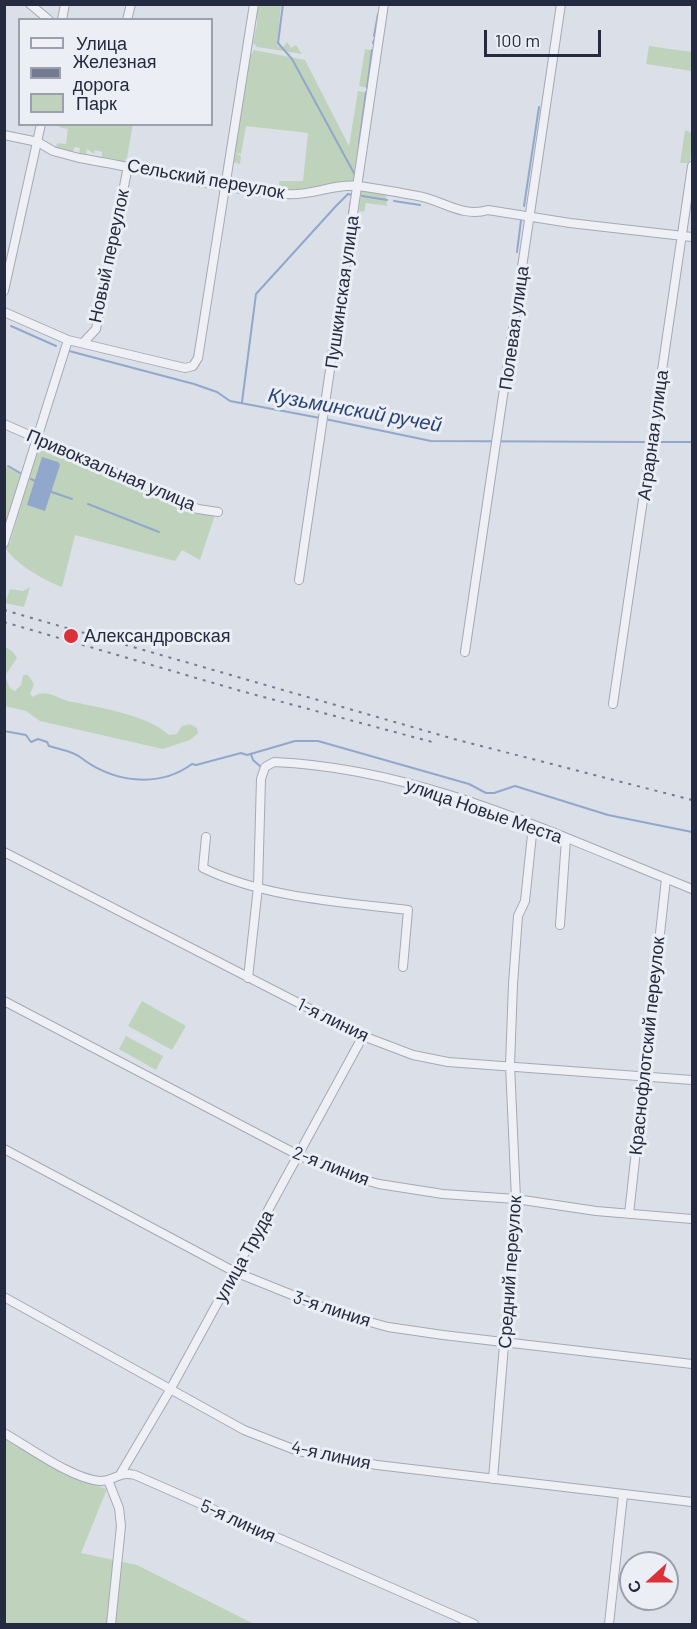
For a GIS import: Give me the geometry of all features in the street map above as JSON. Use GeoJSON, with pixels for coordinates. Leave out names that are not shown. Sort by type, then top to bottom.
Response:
{"type":"FeatureCollection","features":[{"type":"Feature","properties":{"kind":"street"},"geometry":{"type":"LineString","coordinates":[[30,4],[47,18]]}},
{"type":"Feature","properties":{"kind":"street"},"geometry":{"type":"LineString","coordinates":[[4,312],[68,340],[185,368],[193,366],[198,358],[227,186],[254,4]]}},
{"type":"Feature","properties":{"kind":"street","name":"Пушкинская улица"},"geometry":{"type":"LineString","coordinates":[[299,580],[384,4]]}},
{"type":"Feature","properties":{"kind":"street","name":"Полевая улица"},"geometry":{"type":"LineString","coordinates":[[465,652],[561,4]]}},
{"type":"Feature","properties":{"kind":"street"},"geometry":{"type":"LineString","coordinates":[[4,291],[41,126]]}},
{"type":"Feature","properties":{"kind":"street","name":"Сельский переулок"},"geometry":{"type":"LineString","coordinates":[[4,135],[38,142],[53,151],[78,158],[227,186],[303,194],[345,185],[358,186],[419,196],[453,209],[478,213],[488,210],[601,228],[693,237]]}},
{"type":"Feature","properties":{"kind":"street","name":"Новый переулок"},"geometry":{"type":"LineString","coordinates":[[84,342],[96,329],[128,166]]}},
{"type":"Feature","properties":{"kind":"street","name":"Аграрная улица"},"geometry":{"type":"LineString","coordinates":[[613,704],[693,166]]}},
{"type":"Feature","properties":{"kind":"street"},"geometry":{"type":"LineString","coordinates":[[4,543],[68,340]]}},
{"type":"Feature","properties":{"kind":"street","name":"Привокзальная улица"},"geometry":{"type":"LineString","coordinates":[[4,424],[198,509],[218,513]]}},
{"type":"Feature","properties":{"kind":"street","name":"улица Новые Места"},"geometry":{"type":"LineString","coordinates":[[258,887],[261,779],[265,767],[284,763],[346,771],[419,786],[533,825],[693,889]]}},
{"type":"Feature","properties":{"kind":"street","name":"Средний переулок"},"geometry":{"type":"LineString","coordinates":[[493,1479],[506,1343],[516,1199],[510,1065],[518,916],[525,901],[533,825]]}},
{"type":"Feature","properties":{"kind":"street"},"geometry":{"type":"LineString","coordinates":[[206,837],[204,868],[228,880],[322,900],[408,910],[403,968]]}},
{"type":"Feature","properties":{"kind":"street"},"geometry":{"type":"LineString","coordinates":[[560,925],[566,839]]}},
{"type":"Feature","properties":{"kind":"street","name":"1-я линия"},"geometry":{"type":"LineString","coordinates":[[4,852],[363,1036],[413,1055],[448,1062],[693,1080]]}},
{"type":"Feature","properties":{"kind":"street","name":"Краснофлотский переулок"},"geometry":{"type":"LineString","coordinates":[[629,1214],[666,879]]}},
{"type":"Feature","properties":{"kind":"street"},"geometry":{"type":"LineString","coordinates":[[248,978],[258,887]]}},
{"type":"Feature","properties":{"kind":"street","name":"2-я линия"},"geometry":{"type":"LineString","coordinates":[[4,1001],[300,1156],[346,1175],[379,1184],[443,1194],[516,1199],[629,1214],[693,1219]]}},
{"type":"Feature","properties":{"kind":"street","name":"улица Труда"},"geometry":{"type":"LineString","coordinates":[[122,1473],[171,1390],[300,1156],[363,1036]]}},
{"type":"Feature","properties":{"kind":"street","name":"3-я линия"},"geometry":{"type":"LineString","coordinates":[[4,1149],[235,1272],[306,1302],[388,1327],[693,1364]]}},
{"type":"Feature","properties":{"kind":"street","name":"4-я линия"},"geometry":{"type":"LineString","coordinates":[[4,1297],[154,1378],[171,1390],[244,1430],[298,1451],[367,1464],[693,1502]]}},
{"type":"Feature","properties":{"kind":"street"},"geometry":{"type":"LineString","coordinates":[[4,1433],[88,1479],[108,1480],[122,1473]]}},
{"type":"Feature","properties":{"kind":"street","name":"5-я линия"},"geometry":{"type":"LineString","coordinates":[[122,1473],[135,1475],[474,1624]]}},
{"type":"Feature","properties":{"kind":"street"},"geometry":{"type":"LineString","coordinates":[[108,1480],[119,1508],[121,1526],[111,1624]]}},
{"type":"Feature","properties":{"kind":"street"},"geometry":{"type":"LineString","coordinates":[[609,1624],[623,1495]]}},
{"type":"Feature","properties":{"kind":"green space"},"geometry":{"type":"Polygon","coordinates":[[[257,5],[281,5],[277,46],[283,47],[287,42],[291,48],[296,45],[302,54],[257,47],[253,43],[257,25],[257,5]]]}},
{"type":"Feature","properties":{"kind":"green space"},"geometry":{"type":"Polygon","coordinates":[[[649,46],[692,52],[692,71],[646,64],[649,46]]]}},
{"type":"Feature","properties":{"kind":"green space"},"geometry":{"type":"Polygon","coordinates":[[[365,49],[375,51],[368,88],[359,86],[365,49]]]}},
{"type":"Feature","properties":{"kind":"green space"},"geometry":{"type":"Polygon","coordinates":[[[254,50],[305,60],[349,146],[358,91],[368,93],[355,180],[310,191],[280,191],[279,181],[303,181],[308,133],[246,126],[241,154],[235,153],[241,156],[240,164],[233,162],[248,60],[254,50]]]}},
{"type":"Feature","properties":{"kind":"green space"},"geometry":{"type":"Polygon","coordinates":[[[133,126],[127,158],[123,162],[102,159],[102,152],[95,150],[94,154],[87,149],[86,154],[79,154],[80,148],[75,147],[72,153],[56,149],[57,143],[66,144],[68,129],[59,127],[133,126]]]}},
{"type":"Feature","properties":{"kind":"green space"},"geometry":{"type":"Polygon","coordinates":[[[685,130],[692,133],[690,163],[680,163],[685,130]]]}},
{"type":"Feature","properties":{"kind":"green space"},"geometry":{"type":"Polygon","coordinates":[[[361,191],[386,194],[387,206],[366,203],[364,212],[359,211],[361,191]]]}},
{"type":"Feature","properties":{"kind":"green space"},"geometry":{"type":"Polygon","coordinates":[[[38,448],[195,511],[215,515],[200,560],[182,550],[175,561],[75,535],[62,587],[31,571],[15,559],[6,548],[10,543],[38,448]]]}},
{"type":"Feature","properties":{"kind":"green space"},"geometry":{"type":"Polygon","coordinates":[[[5,466],[22,474],[5,537],[5,466]]]}},
{"type":"Feature","properties":{"kind":"green space"},"geometry":{"type":"Polygon","coordinates":[[[30,587],[24,607],[5,603],[10,589],[23,591],[30,587]]]}},
{"type":"Feature","properties":{"kind":"green space"},"geometry":{"type":"Polygon","coordinates":[[[4,646],[17,658],[5,676],[10,688],[15,691],[21,685],[23,675],[28,675],[34,684],[30,694],[33,697],[42,693],[122,713],[149,722],[169,735],[177,734],[182,726],[190,724],[197,728],[198,733],[190,740],[163,749],[40,721],[26,711],[5,706],[4,646]]]}},
{"type":"Feature","properties":{"kind":"green space"},"geometry":{"type":"Polygon","coordinates":[[[142,1001],[186,1026],[172,1050],[128,1026],[142,1001]]]}},
{"type":"Feature","properties":{"kind":"green space"},"geometry":{"type":"Polygon","coordinates":[[[126,1036],[163,1056],[156,1070],[119,1049],[126,1036]]]}},
{"type":"Feature","properties":{"kind":"green space"},"geometry":{"type":"Polygon","coordinates":[[[4,1437],[82,1481],[107,1489],[81,1553],[137,1565],[254,1624],[5,1624],[4,1437]]]}},
{"type":"Feature","properties":{"kind":"water"},"geometry":{"type":"Polygon","coordinates":[[[42,457],[58,462],[60,465],[45,511],[27,505],[42,457]]]}},
{"type":"Feature","properties":{"kind":"waterway"},"geometry":{"type":"LineString","coordinates":[[283,4],[278,43],[292,59],[355,175]]}},
{"type":"Feature","properties":{"kind":"waterway"},"geometry":{"type":"LineString","coordinates":[[374,36],[378,14]]}},
{"type":"Feature","properties":{"kind":"waterway"},"geometry":{"type":"LineString","coordinates":[[367,88],[372,50]]}},
{"type":"Feature","properties":{"kind":"waterway"},"geometry":{"type":"LineString","coordinates":[[359,144],[366,92]]}},
{"type":"Feature","properties":{"kind":"waterway"},"geometry":{"type":"LineString","coordinates":[[524,206],[539,107]]}},
{"type":"Feature","properties":{"kind":"waterway"},"geometry":{"type":"LineString","coordinates":[[242,402],[256,294],[336,206],[348,194],[352,195]]}},
{"type":"Feature","properties":{"kind":"waterway"},"geometry":{"type":"LineString","coordinates":[[362,196],[387,200]]}},
{"type":"Feature","properties":{"kind":"waterway"},"geometry":{"type":"LineString","coordinates":[[343,255],[351,201]]}},
{"type":"Feature","properties":{"kind":"waterway"},"geometry":{"type":"LineString","coordinates":[[394,201],[420,205]]}},
{"type":"Feature","properties":{"kind":"waterway"},"geometry":{"type":"LineString","coordinates":[[517,252],[521,220]]}},
{"type":"Feature","properties":{"kind":"waterway","name":"Кузьминский ручей"},"geometry":{"type":"LineString","coordinates":[[11,326],[56,346]]}},
{"type":"Feature","properties":{"kind":"waterway"},"geometry":{"type":"LineString","coordinates":[[327,361],[332,332]]}},
{"type":"Feature","properties":{"kind":"waterway","name":"Кузьминский ручей"},"geometry":{"type":"LineString","coordinates":[[69,351],[194,384],[217,392],[230,401],[320,418]]}},
{"type":"Feature","properties":{"kind":"waterway","name":"Кузьминский ручей"},"geometry":{"type":"LineString","coordinates":[[325,419],[431,441],[644,442]]}},
{"type":"Feature","properties":{"kind":"waterway","name":"Кузьминский ручей"},"geometry":{"type":"LineString","coordinates":[[658,442],[692,442]]}},
{"type":"Feature","properties":{"kind":"waterway"},"geometry":{"type":"LineString","coordinates":[[8,466],[22,474]]}},
{"type":"Feature","properties":{"kind":"waterway"},"geometry":{"type":"LineString","coordinates":[[31,479],[37,482]]}},
{"type":"Feature","properties":{"kind":"waterway"},"geometry":{"type":"LineString","coordinates":[[49,491],[72,499]]}},
{"type":"Feature","properties":{"kind":"waterway"},"geometry":{"type":"LineString","coordinates":[[88,504],[159,532]]}},
{"type":"Feature","properties":{"kind":"waterway"},"geometry":{"type":"LineString","coordinates":[[4,731],[26,735],[31,742],[38,739],[47,742],[49,746],[73,753],[106,772],[135,779],[165,777],[192,764],[196,765],[241,753],[247,755],[295,741],[318,741],[469,784],[486,793],[494,793],[515,786],[608,815],[692,832]]}},
{"type":"Feature","properties":{"kind":"waterway"},"geometry":{"type":"LineString","coordinates":[[251,754],[253,760],[261,767]]}},
{"type":"Feature","properties":{"kind":"railway"},"geometry":{"type":"LineString","coordinates":[[4,610],[454,739],[692,800]]}},
{"type":"Feature","properties":{"kind":"railway"},"geometry":{"type":"LineString","coordinates":[[4,622],[241,691],[432,742]]}},
{"type":"Feature","properties":{"kind":"place","name":"Александровская"},"geometry":{"type":"Point","coordinates":[71,636]}}]}
